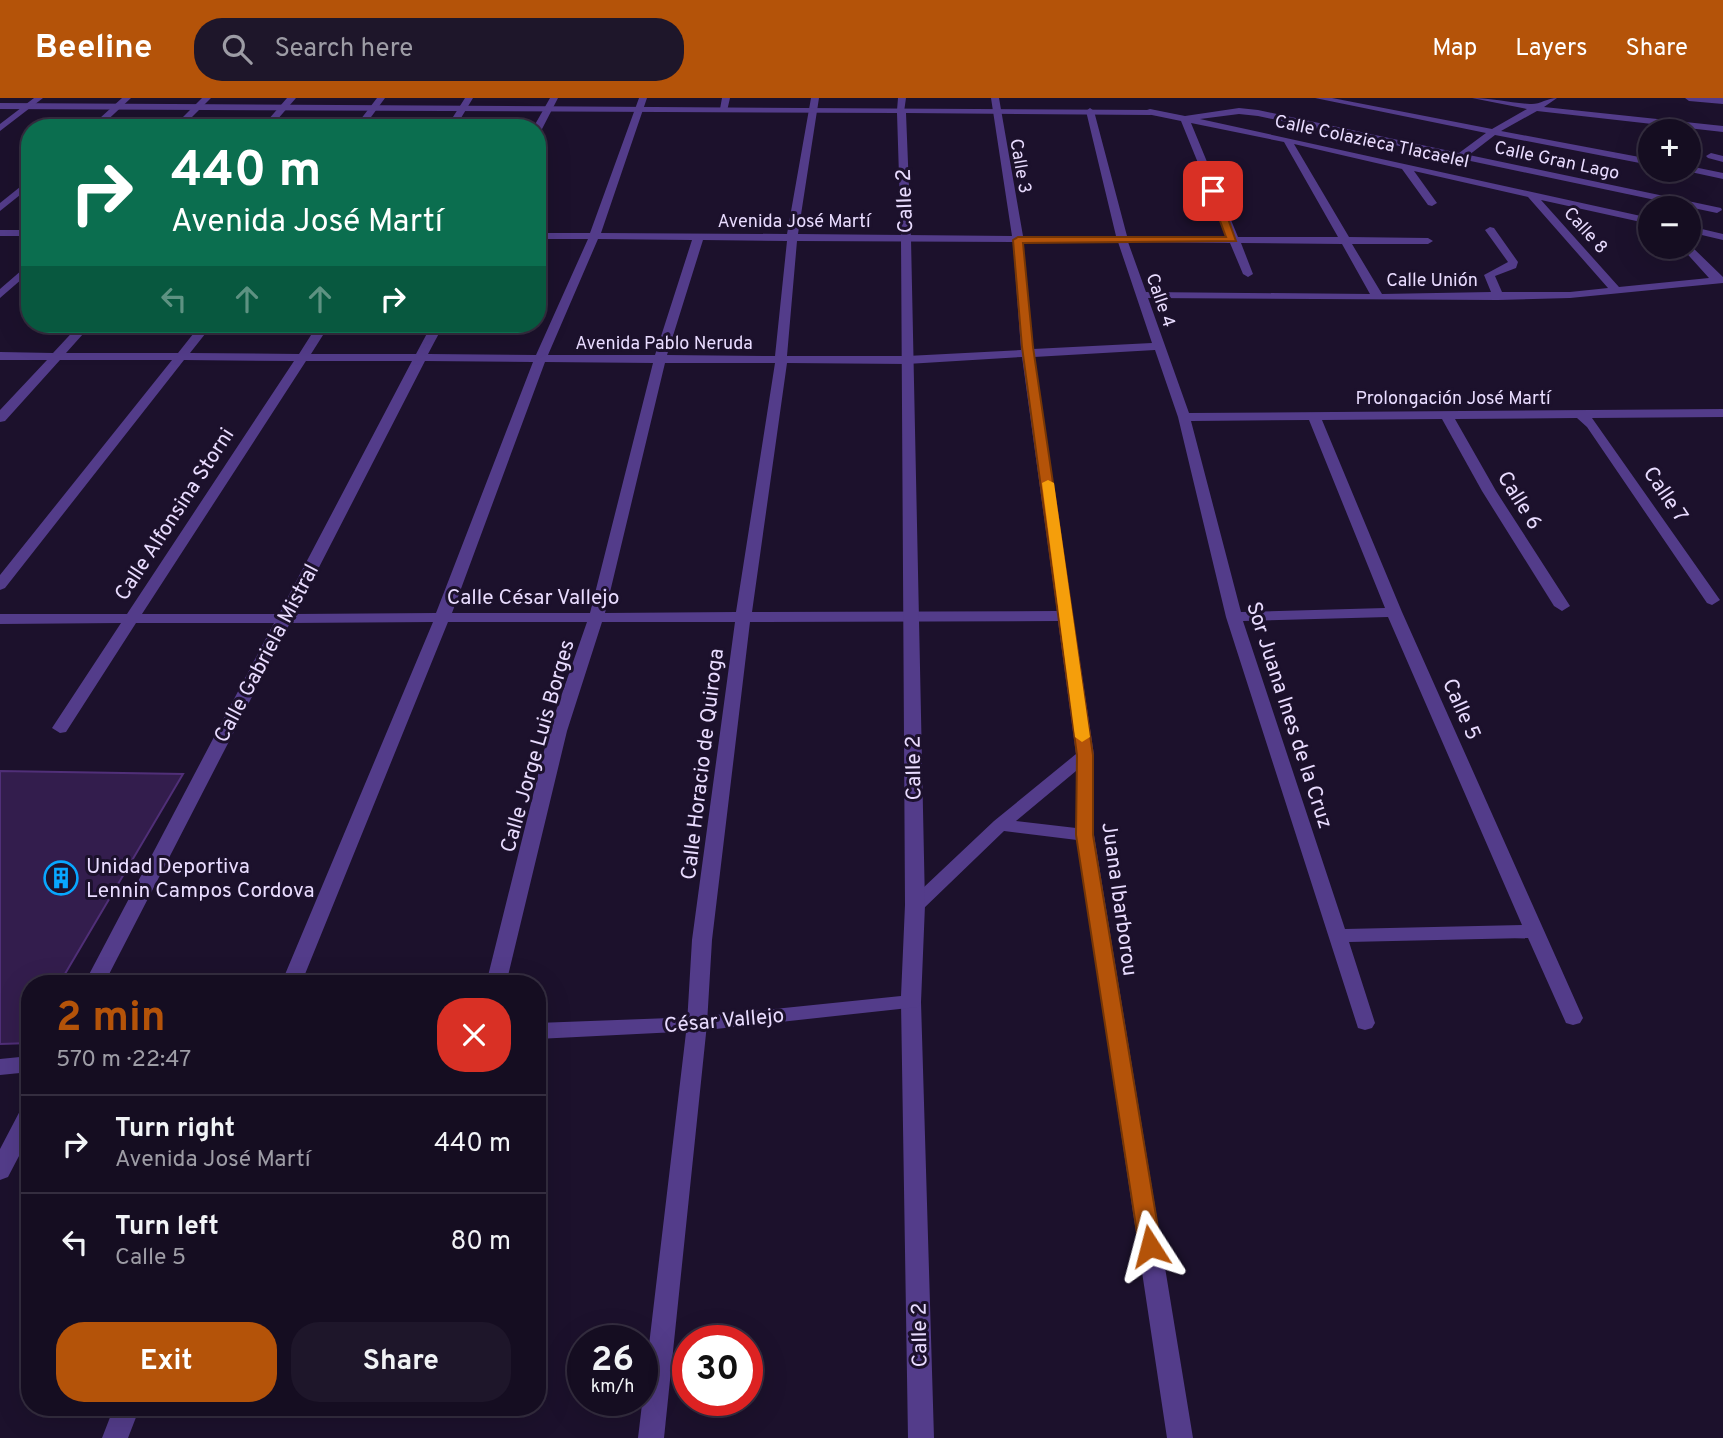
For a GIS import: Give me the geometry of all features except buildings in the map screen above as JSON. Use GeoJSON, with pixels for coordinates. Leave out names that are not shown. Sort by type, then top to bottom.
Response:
{"type":"FeatureCollection","features":[{"type":"Feature","properties":{"kind":"street"},"geometry":{"type":"LineString","coordinates":[[0,128],[39,98]]}},
{"type":"Feature","properties":{"kind":"street"},"geometry":{"type":"LineString","coordinates":[[103,119],[127,98]]}},
{"type":"Feature","properties":{"kind":"street"},"geometry":{"type":"LineString","coordinates":[[185,119],[208,98]]}},
{"type":"Feature","properties":{"kind":"street"},"geometry":{"type":"LineString","coordinates":[[273,119],[292,98]]}},
{"type":"Feature","properties":{"kind":"street"},"geometry":{"type":"LineString","coordinates":[[365,119],[381,98]]}},
{"type":"Feature","properties":{"kind":"street"},"geometry":{"type":"LineString","coordinates":[[456,119],[470,98]]}},
{"type":"Feature","properties":{"kind":"street"},"geometry":{"type":"LineString","coordinates":[[542,119],[554,98]]}},
{"type":"Feature","properties":{"kind":"street"},"geometry":{"type":"LineString","coordinates":[[724,110],[726,98]]}},
{"type":"Feature","properties":{"kind":"street","name":"Calle 3"},"geometry":{"type":"LineString","coordinates":[[995,98],[1018,240]]}},
{"type":"Feature","properties":{"kind":"street"},"geometry":{"type":"LineString","coordinates":[[1318,98],[1638,160]]}},
{"type":"Feature","properties":{"kind":"street"},"geometry":{"type":"LineString","coordinates":[[1476,98],[1534,108],[1723,130]]}},
{"type":"Feature","properties":{"kind":"street"},"geometry":{"type":"LineString","coordinates":[[1461,156],[1494,131],[1553,98]]}},
{"type":"Feature","properties":{"kind":"street"},"geometry":{"type":"LineString","coordinates":[[1689,98],[1723,101]]}},
{"type":"Feature","properties":{"kind":"street","name":"Calle Colazieca Tlacaelel"},"geometry":{"type":"LineString","coordinates":[[1099,101],[1638,218]]}},
{"type":"Feature","properties":{"kind":"street"},"geometry":{"type":"LineString","coordinates":[[0,106],[548,108],[642,104],[724,110],[815,104],[902,104],[995,111],[1150,113]]}},
{"type":"Feature","properties":{"kind":"street"},"geometry":{"type":"LineString","coordinates":[[295,975],[442,619],[540,359],[594,237],[642,104]]}},
{"type":"Feature","properties":{"kind":"street","name":"Calle Horacio de Quiroga"},"geometry":{"type":"LineString","coordinates":[[651,1438],[696,1024],[702,940],[743,618],[781,361],[792,238],[815,104]]}},
{"type":"Feature","properties":{"kind":"street","name":"Calle 2"},"geometry":{"type":"LineString","coordinates":[[902,104],[915,905],[911,1002],[921,1438]]}},
{"type":"Feature","properties":{"kind":"street","name":"Calle 4"},"geometry":{"type":"LineString","coordinates":[[1090,111],[1122,239],[1184,417]]}},
{"type":"Feature","properties":{"kind":"street","name":"Calle Gran Lago"},"geometry":{"type":"LineString","coordinates":[[1185,119],[1248,111],[1717,210]]}},
{"type":"Feature","properties":{"kind":"street"},"geometry":{"type":"LineString","coordinates":[[1185,119],[1248,274]]}},
{"type":"Feature","properties":{"kind":"street"},"geometry":{"type":"LineString","coordinates":[[1287,140],[1378,298]]}},
{"type":"Feature","properties":{"kind":"street"},"geometry":{"type":"LineString","coordinates":[[1712,156],[1723,159]]}},
{"type":"Feature","properties":{"kind":"street"},"geometry":{"type":"LineString","coordinates":[[1406,167],[1432,203]]}},
{"type":"Feature","properties":{"kind":"street"},"geometry":{"type":"LineString","coordinates":[[1701,171],[1723,176]]}},
{"type":"Feature","properties":{"kind":"street"},"geometry":{"type":"LineString","coordinates":[[0,208],[21,190]]}},
{"type":"Feature","properties":{"kind":"street","name":"Calle 8"},"geometry":{"type":"LineString","coordinates":[[1530,193],[1616,290]]}},
{"type":"Feature","properties":{"kind":"street"},"geometry":{"type":"LineString","coordinates":[[1490,230],[1513,262],[1513,266],[1489,275],[1498,297]]}},
{"type":"Feature","properties":{"kind":"street"},"geometry":{"type":"LineString","coordinates":[[1701,232],[1723,234]]}},
{"type":"Feature","properties":{"kind":"street"},"geometry":{"type":"LineString","coordinates":[[0,233],[21,233]]}},
{"type":"Feature","properties":{"kind":"street","name":"Avenida José Martí"},"geometry":{"type":"LineString","coordinates":[[546,236],[1428,241]]}},
{"type":"Feature","properties":{"kind":"street","name":"Calle Jorge Luis Borges"},"geometry":{"type":"LineString","coordinates":[[498,975],[558,731],[596,618],[660,360],[698,237]]}},
{"type":"Feature","properties":{"kind":"street","name":"Juana Ibarborou"},"geometry":{"type":"LineString","coordinates":[[1018,240],[1029,354],[1085,755],[1085,835],[1180,1438]]}},
{"type":"Feature","properties":{"kind":"street"},"geometry":{"type":"LineString","coordinates":[[1698,259],[1720,281]]}},
{"type":"Feature","properties":{"kind":"street"},"geometry":{"type":"LineString","coordinates":[[0,295],[21,275]]}},
{"type":"Feature","properties":{"kind":"street","name":"Calle Unión"},"geometry":{"type":"LineString","coordinates":[[1141,295],[1498,297],[1570,295],[1720,281]]}},
{"type":"Feature","properties":{"kind":"street"},"geometry":{"type":"LineString","coordinates":[[0,418],[78,333]]}},
{"type":"Feature","properties":{"kind":"street"},"geometry":{"type":"LineString","coordinates":[[0,585],[200,333]]}},
{"type":"Feature","properties":{"kind":"street","name":"Calle Alfonsina Storni"},"geometry":{"type":"LineString","coordinates":[[61,729],[318,333]]}},
{"type":"Feature","properties":{"kind":"street","name":"Calle Gabriela Mistral"},"geometry":{"type":"LineString","coordinates":[[99,975],[434,333]]}},
{"type":"Feature","properties":{"kind":"street","name":"Avenida Pablo Neruda"},"geometry":{"type":"LineString","coordinates":[[0,356],[907,360],[1158,346]]}},
{"type":"Feature","properties":{"kind":"street","name":"Calle 6"},"geometry":{"type":"LineString","coordinates":[[1447,415],[1489,491],[1562,606]]}},
{"type":"Feature","properties":{"kind":"street","name":"Calle 7"},"geometry":{"type":"LineString","coordinates":[[1582,415],[1592,424],[1712,600]]}},
{"type":"Feature","properties":{"kind":"street","name":"Prolongación José Martí"},"geometry":{"type":"LineString","coordinates":[[1184,417],[1720,417]]}},
{"type":"Feature","properties":{"kind":"street","name":"Sor Juana Ines de la Cruz"},"geometry":{"type":"LineString","coordinates":[[1184,417],[1234,617],[1365,1023]]}},
{"type":"Feature","properties":{"kind":"street","name":"Calle 5"},"geometry":{"type":"LineString","coordinates":[[1314,417],[1394,612],[1573,1018]]}},
{"type":"Feature","properties":{"kind":"street"},"geometry":{"type":"LineString","coordinates":[[1234,617],[1394,612]]}},
{"type":"Feature","properties":{"kind":"street","name":"Calle César Vallejo"},"geometry":{"type":"LineString","coordinates":[[0,619],[129,621],[1067,616]]}},
{"type":"Feature","properties":{"kind":"street"},"geometry":{"type":"LineString","coordinates":[[915,905],[1000,825],[1085,755]]}},
{"type":"Feature","properties":{"kind":"street"},"geometry":{"type":"LineString","coordinates":[[1000,825],[1085,835]]}},
{"type":"Feature","properties":{"kind":"street"},"geometry":{"type":"LineString","coordinates":[[1337,936],[1535,931]]}},
{"type":"Feature","properties":{"kind":"street","name":"César Vallejo"},"geometry":{"type":"LineString","coordinates":[[546,1031],[696,1024],[911,1002]]}},
{"type":"Feature","properties":{"kind":"street"},"geometry":{"type":"LineString","coordinates":[[0,1066],[21,1065]]}},
{"type":"Feature","properties":{"kind":"street"},"geometry":{"type":"LineString","coordinates":[[0,1171],[21,1130]]}},
{"type":"Feature","properties":{"kind":"street"},"geometry":{"type":"LineString","coordinates":[[115,1438],[124,1416]]}},
{"type":"Feature","properties":{"kind":"slow traffic"},"geometry":{"type":"LineString","coordinates":[[1048,483],[1082,737]]}},
{"type":"Feature","properties":{"kind":"place","name":"Unidad Deportiva Lennin Campos Cordova"},"geometry":{"type":"Point","coordinates":[61,878]}},
{"type":"Feature","properties":{"kind":"route"},"geometry":{"type":"LineString","coordinates":[[1150,1246],[1085,835],[1085,755],[1027,347],[1018,240],[1232,239],[1213,191]]}}]}
